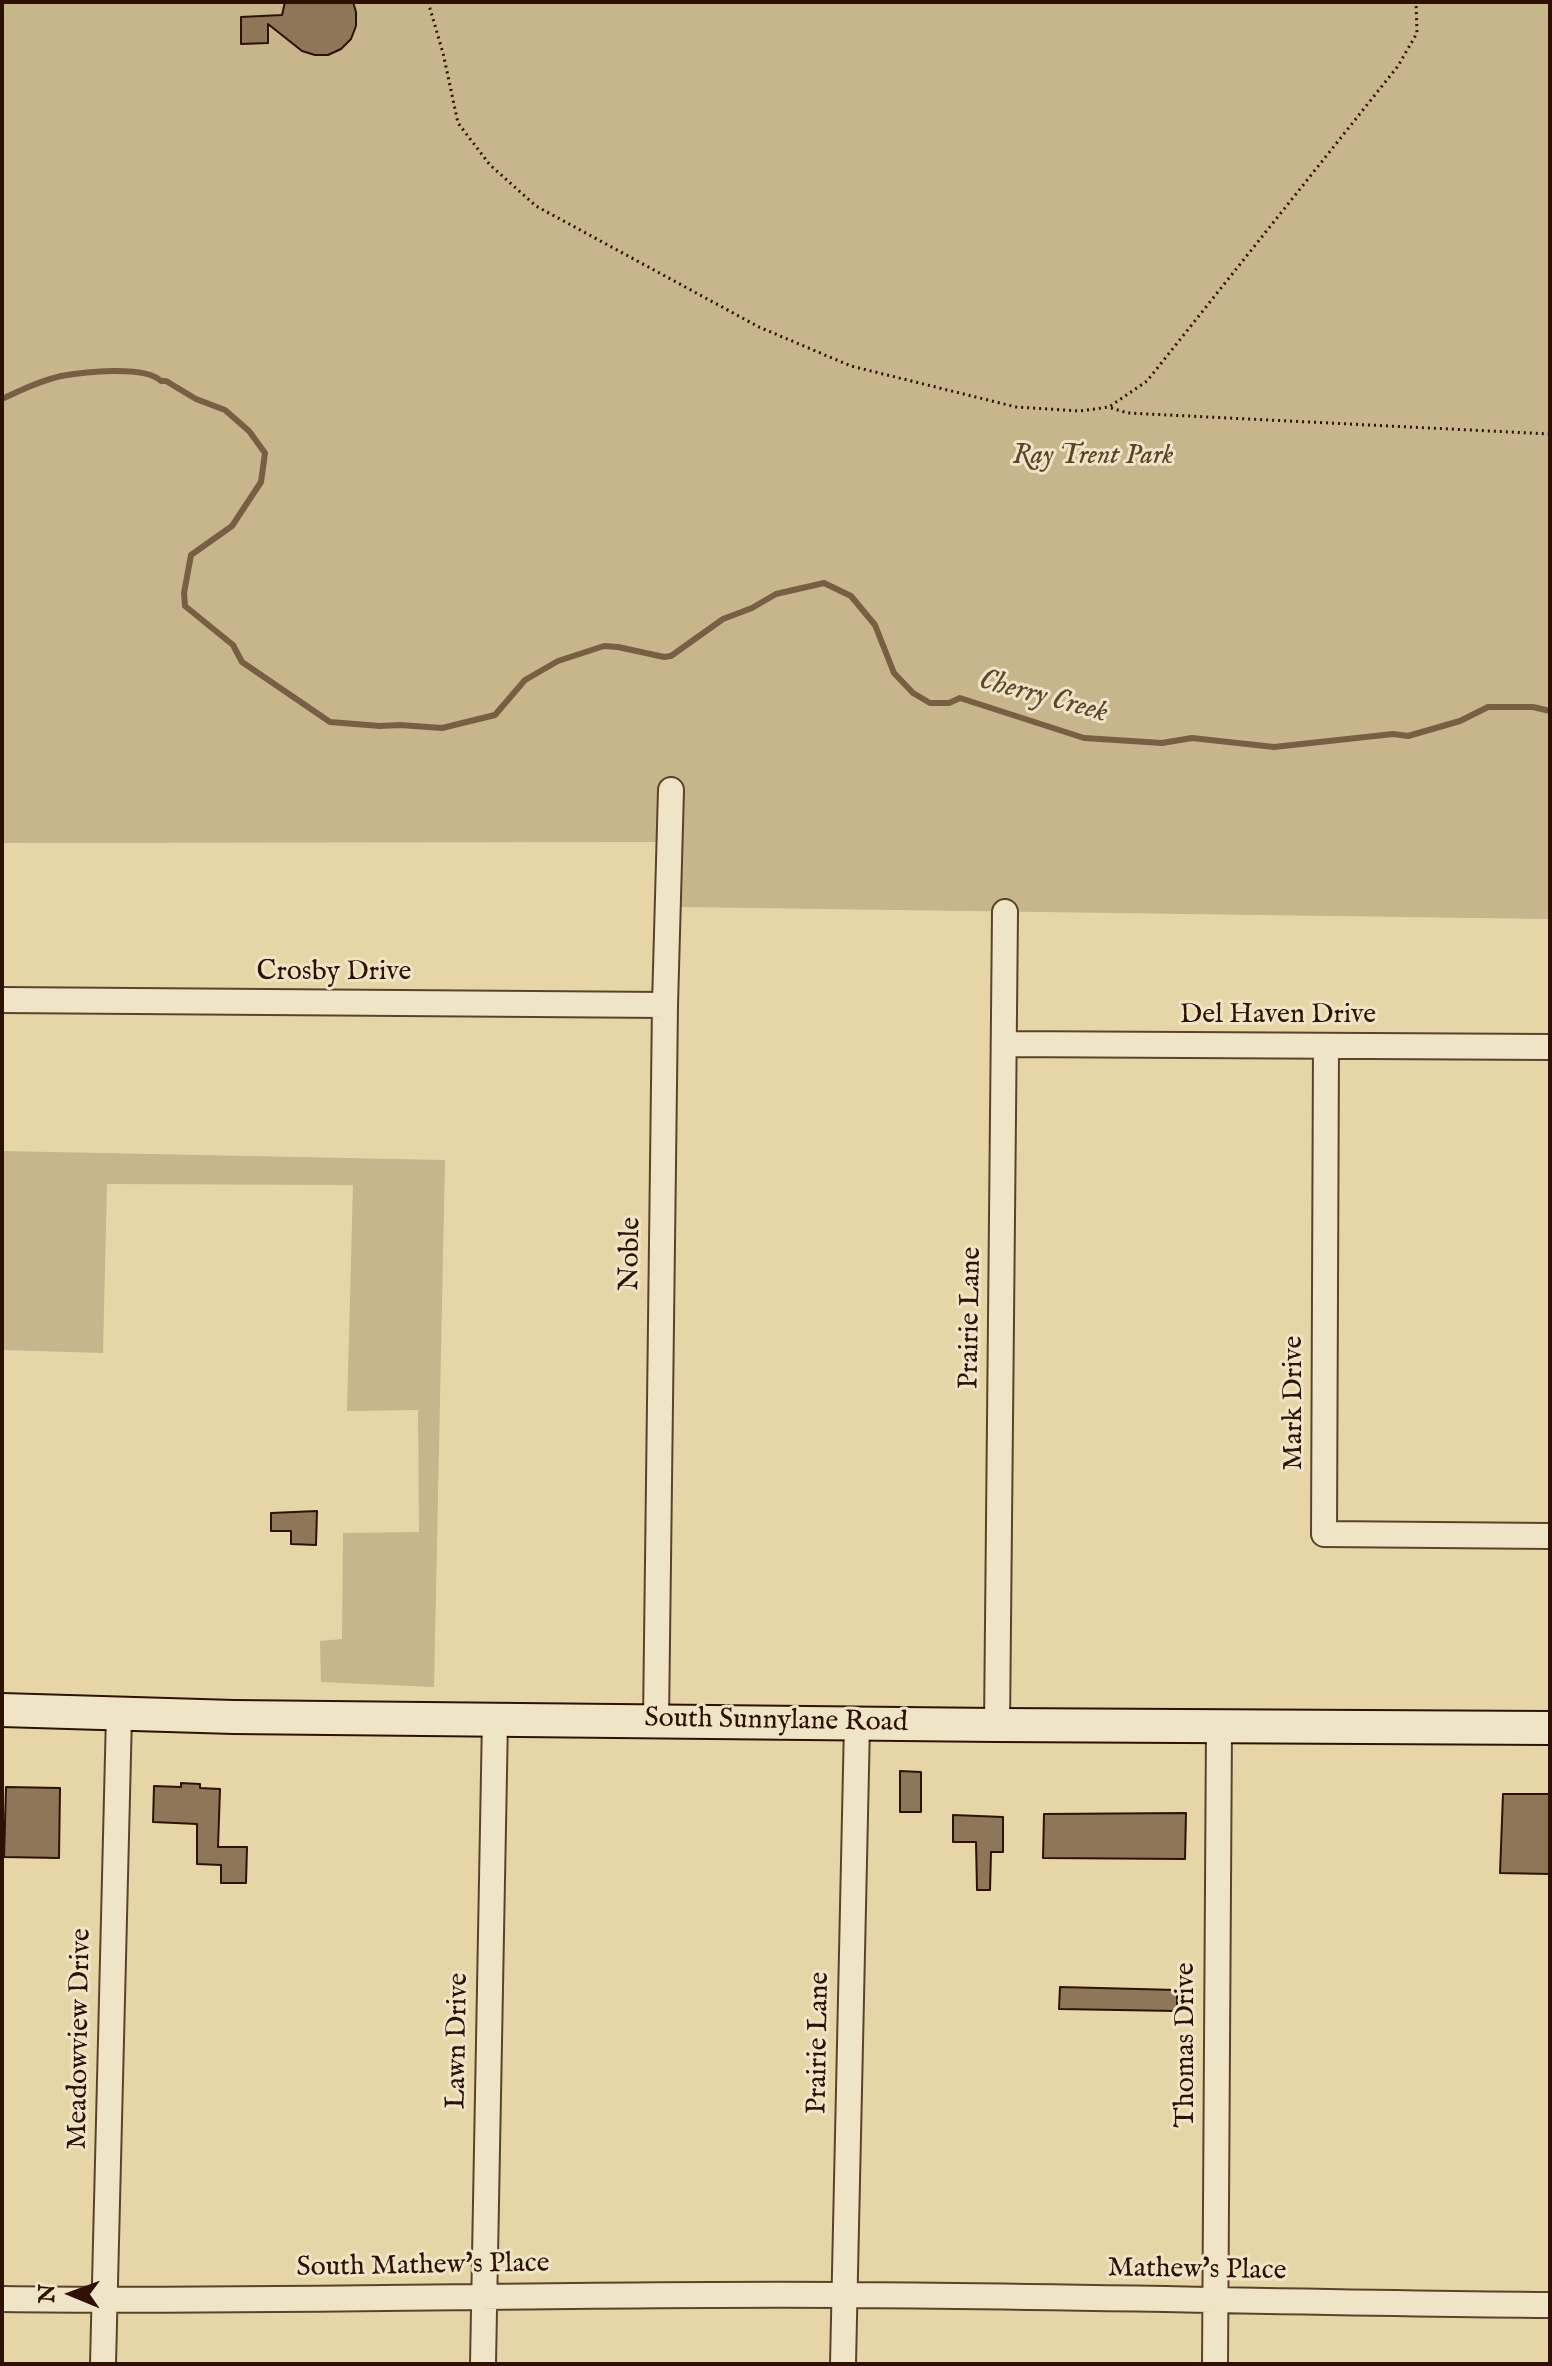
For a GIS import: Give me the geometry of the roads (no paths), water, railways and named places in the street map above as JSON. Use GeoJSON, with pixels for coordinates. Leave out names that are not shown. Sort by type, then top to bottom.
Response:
{"type":"FeatureCollection","features":[{"type":"Feature","properties":{"kind":"main road","name":"South Sunnylane Road"},"geometry":{"type":"LineString","coordinates":[[2,1710],[119,1715],[857,1724],[1550,1728]]}},
{"type":"Feature","properties":{"kind":"street","name":"Noble"},"geometry":{"type":"LineString","coordinates":[[656,1720],[665,1005],[671,790]]}},
{"type":"Feature","properties":{"kind":"street","name":"Prairie Lane"},"geometry":{"type":"LineString","coordinates":[[997,1725],[1005,912]]}},
{"type":"Feature","properties":{"kind":"street","name":"Crosby Drive"},"geometry":{"type":"LineString","coordinates":[[2,1000],[665,1005]]}},
{"type":"Feature","properties":{"kind":"street","name":"Del Haven Drive"},"geometry":{"type":"LineString","coordinates":[[1005,1044],[1550,1047]]}},
{"type":"Feature","properties":{"kind":"street","name":"Mark Drive"},"geometry":{"type":"LineString","coordinates":[[1326,1046],[1324,1534],[1550,1536]]}},
{"type":"Feature","properties":{"kind":"street","name":"Meadowview Drive"},"geometry":{"type":"LineString","coordinates":[[103,2364],[119,1715]]}},
{"type":"Feature","properties":{"kind":"street","name":"Lawn Drive"},"geometry":{"type":"LineString","coordinates":[[483,2364],[495,1719]]}},
{"type":"Feature","properties":{"kind":"street","name":"Prairie Lane"},"geometry":{"type":"LineString","coordinates":[[843,2364],[857,1724]]}},
{"type":"Feature","properties":{"kind":"street","name":"Thomas Drive"},"geometry":{"type":"LineString","coordinates":[[1215,2364],[1219,1726]]}},
{"type":"Feature","properties":{"kind":"street","name":"South Mathew's Place"},"geometry":{"type":"LineString","coordinates":[[2,2299],[844,2295]]}},
{"type":"Feature","properties":{"kind":"street","name":"Mathew's Place"},"geometry":{"type":"LineString","coordinates":[[844,2295],[1550,2305]]}},
{"type":"Feature","properties":{"kind":"waterway","name":"Cherry Creek"},"geometry":{"type":"LineString","coordinates":[[2,399],[61,376],[128,371],[166,381],[196,399],[225,410],[249,431],[265,453],[261,482],[232,526],[191,555],[184,593],[185,606],[233,645],[242,662],[330,722],[442,728],[495,715],[525,680],[558,661],[604,646],[671,656],[723,619],[752,608],[776,594],[824,583],[851,596],[875,625],[894,673],[913,693],[930,703],[949,703],[960,698],[1084,738],[1162,743],[1192,738],[1274,747],[1393,734],[1408,736],[1460,721],[1488,707],[1533,707],[1550,711]]}},
{"type":"Feature","properties":{"kind":"park label","name":"Ray Trent Park"},"geometry":{"type":"Point","coordinates":[1093,457]}}]}
